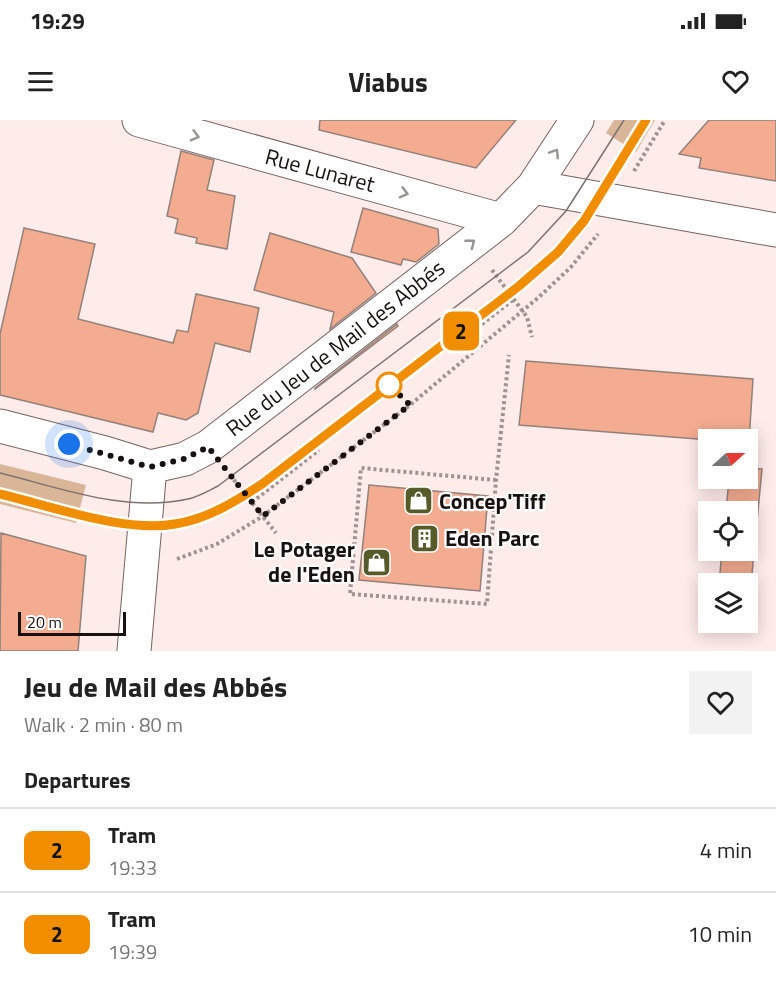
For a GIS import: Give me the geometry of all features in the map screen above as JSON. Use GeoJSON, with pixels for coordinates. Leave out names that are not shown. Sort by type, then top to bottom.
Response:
{"type":"FeatureCollection","features":[{"type":"Feature","properties":{"kind":"street","name":"Rue Lunaret"},"geometry":{"type":"LineString","coordinates":[[139,120],[501,220]]}},
{"type":"Feature","properties":{"kind":"street","name":"Rue du Jeu de Mail des Abbés"},"geometry":{"type":"LineString","coordinates":[[150,467],[184,459],[208,447],[501,220],[534,187],[577,120]]}},
{"type":"Feature","properties":{"kind":"street"},"geometry":{"type":"LineString","coordinates":[[534,187],[622,193],[776,230]]}},
{"type":"Feature","properties":{"kind":"street"},"geometry":{"type":"LineString","coordinates":[[0,426],[150,467],[135,651]]}},
{"type":"Feature","properties":{"kind":"path"},"geometry":{"type":"LineString","coordinates":[[142,559],[170,561],[179,558],[217,544],[263,516],[410,405],[522,311],[571,267],[593,242],[665,120]]}},
{"type":"Feature","properties":{"kind":"path"},"geometry":{"type":"LineString","coordinates":[[472,242],[527,317],[532,337]]}},
{"type":"Feature","properties":{"kind":"path"},"geometry":{"type":"LineString","coordinates":[[463,339],[514,299]]}},
{"type":"Feature","properties":{"kind":"path"},"geometry":{"type":"LineString","coordinates":[[496,480],[361,468],[350,594],[487,604],[496,480],[509,355]]}},
{"type":"Feature","properties":{"kind":"path"},"geometry":{"type":"LineString","coordinates":[[208,447],[276,533]]}},
{"type":"Feature","properties":{"kind":"path"},"geometry":{"type":"LineString","coordinates":[[252,502],[319,450]]}},
{"type":"Feature","properties":{"kind":"shaded area"},"geometry":{"type":"Polygon","coordinates":[[[614,120],[655,120],[636,152],[606,133],[614,120]]]}},
{"type":"Feature","properties":{"kind":"shaded area"},"geometry":{"type":"Polygon","coordinates":[[[0,464],[86,485],[76,523],[0,504],[0,464]]]}},
{"type":"Feature","properties":{"kind":"building"},"geometry":{"type":"Polygon","coordinates":[[[320,120],[516,120],[476,168],[319,130],[320,120]]]}},
{"type":"Feature","properties":{"kind":"building"},"geometry":{"type":"Polygon","coordinates":[[[709,120],[776,120],[776,181],[699,168],[701,158],[679,154],[709,120]]]}},
{"type":"Feature","properties":{"kind":"building"},"geometry":{"type":"Polygon","coordinates":[[[181,151],[214,160],[207,190],[235,196],[227,249],[196,243],[197,238],[175,233],[178,219],[167,216],[181,151]]]}},
{"type":"Feature","properties":{"kind":"building"},"geometry":{"type":"Polygon","coordinates":[[[363,208],[438,229],[439,244],[416,262],[403,259],[401,265],[351,252],[363,208]]]}},
{"type":"Feature","properties":{"kind":"building"},"geometry":{"type":"Polygon","coordinates":[[[24,228],[95,244],[78,319],[173,343],[177,330],[188,332],[196,294],[259,308],[250,352],[215,343],[198,413],[186,420],[158,413],[153,432],[0,395],[0,334],[24,228]]]}},
{"type":"Feature","properties":{"kind":"building"},"geometry":{"type":"Polygon","coordinates":[[[270,233],[352,258],[376,293],[330,329],[334,312],[254,290],[270,233]]]}},
{"type":"Feature","properties":{"kind":"building"},"geometry":{"type":"Polygon","coordinates":[[[397,324],[398,326],[315,389],[315,388],[397,324]]]}},
{"type":"Feature","properties":{"kind":"building"},"geometry":{"type":"Polygon","coordinates":[[[526,361],[753,379],[750,429],[698,429],[698,439],[519,425],[526,361]]]}},
{"type":"Feature","properties":{"kind":"building"},"geometry":{"type":"Polygon","coordinates":[[[758,469],[762,469],[758,511],[758,501],[727,501],[728,489],[758,489],[758,469]]]}},
{"type":"Feature","properties":{"kind":"building","name":"Eden Parc"},"geometry":{"type":"Polygon","coordinates":[[[369,485],[488,496],[480,591],[359,580],[369,485]]]}},
{"type":"Feature","properties":{"kind":"building"},"geometry":{"type":"Polygon","coordinates":[[[1,533],[86,556],[78,651],[0,651],[1,533]]]}},
{"type":"Feature","properties":{"kind":"building"},"geometry":{"type":"Polygon","coordinates":[[[721,561],[753,561],[752,573],[720,573],[721,561]]]}},
{"type":"Feature","properties":{"kind":"tram line"},"geometry":{"type":"LineString","coordinates":[[0,473],[93,497],[141,503],[164,503],[188,499],[218,486],[528,252],[566,211],[624,120]]}},
{"type":"Feature","properties":{"kind":"tram line"},"geometry":{"type":"LineString","coordinates":[[0,494],[111,522],[155,526],[187,522],[231,503],[262,484],[510,293],[558,252],[584,221],[646,120]]}},
{"type":"Feature","properties":{"kind":"tram line","name":"2"},"geometry":{"type":"LineString","coordinates":[[0,494],[123,524],[154,526],[200,518],[231,504],[262,484],[510,294],[558,252],[584,221],[646,120]]}},
{"type":"Feature","properties":{"kind":"place","name":"Concep'Tiff"},"geometry":{"type":"Point","coordinates":[418,501]}},
{"type":"Feature","properties":{"kind":"place","name":"Eden Parc"},"geometry":{"type":"Point","coordinates":[424,538]}},
{"type":"Feature","properties":{"kind":"place","name":"Le Potager de l'Eden"},"geometry":{"type":"Point","coordinates":[376,562]}},
{"type":"Feature","properties":{"kind":"route"},"geometry":{"type":"LineString","coordinates":[[69,444],[150,467],[184,459],[208,447],[263,516],[410,405],[389,385]]}}]}
